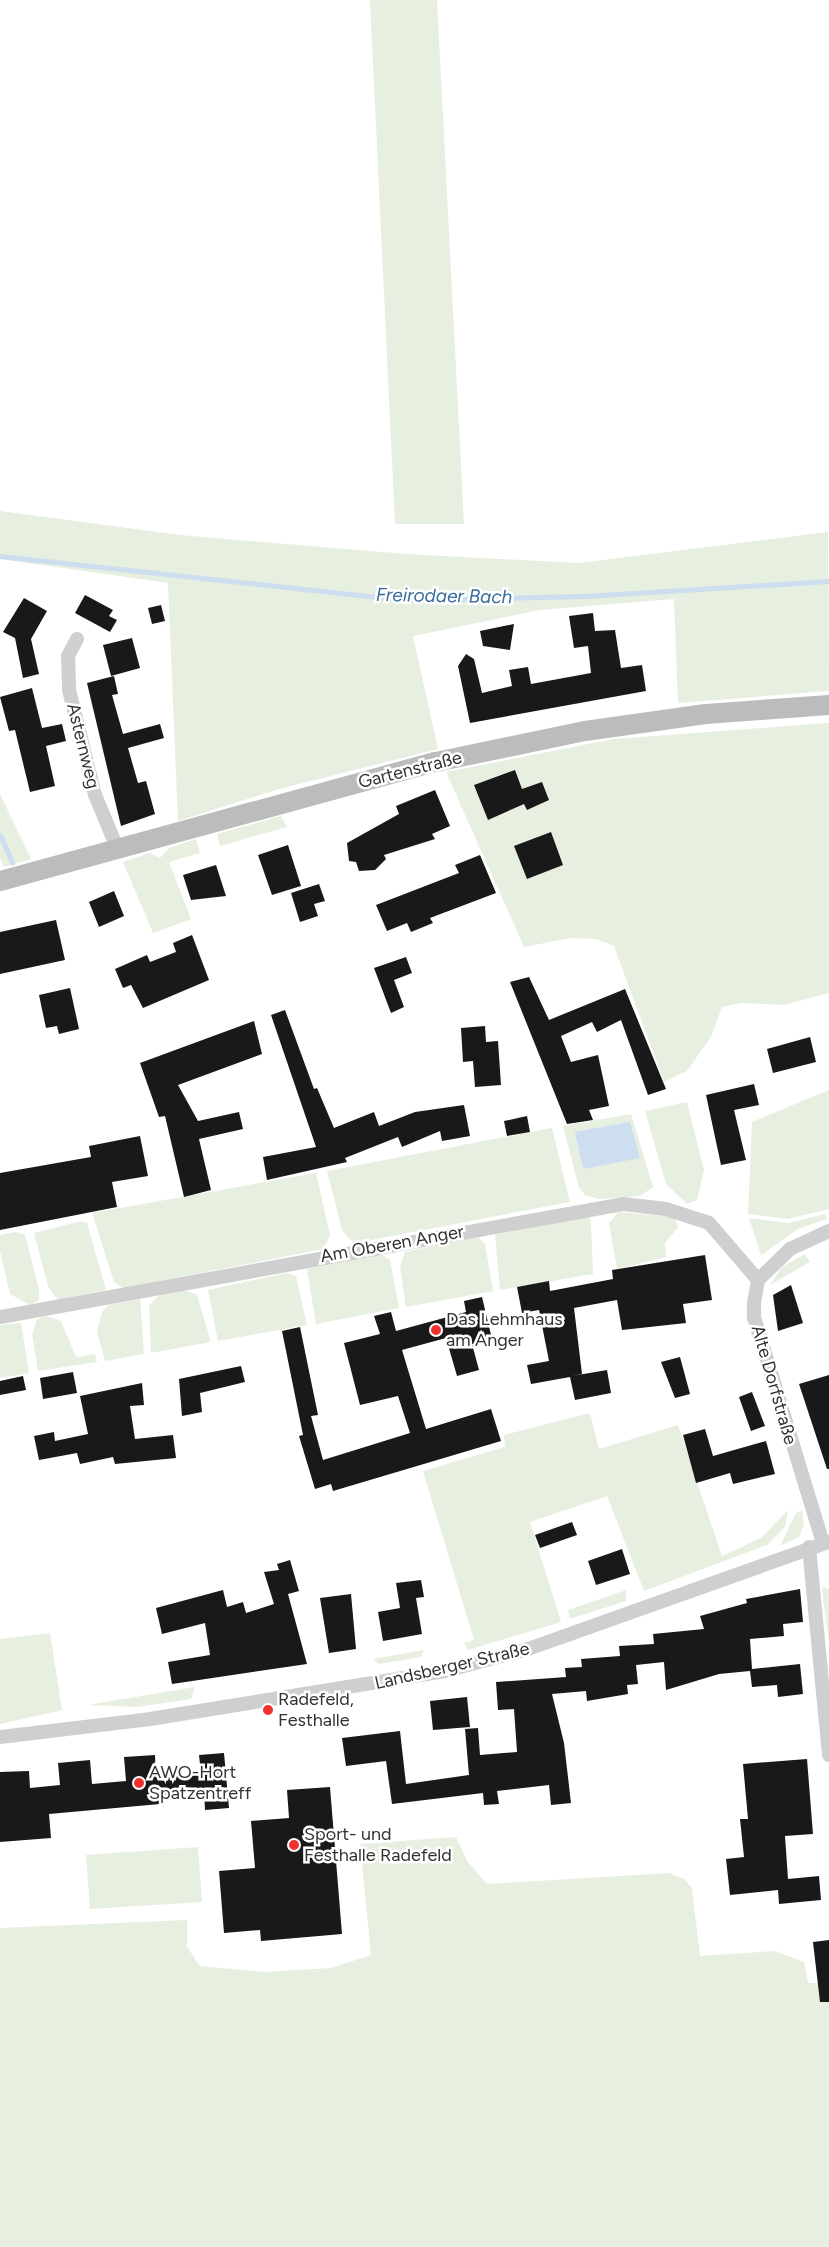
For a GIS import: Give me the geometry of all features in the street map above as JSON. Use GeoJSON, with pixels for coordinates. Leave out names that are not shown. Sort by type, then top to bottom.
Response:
{"type":"FeatureCollection","features":[{"type":"Feature","properties":{"kind":"main road","name":"Gartenstraße"},"geometry":{"type":"LineString","coordinates":[[0,881],[436,762],[585,731],[706,714],[829,705]]}},
{"type":"Feature","properties":{"kind":"street","name":"Asternweg"},"geometry":{"type":"LineString","coordinates":[[76,639],[68,656],[69,690],[95,795],[118,850]]}},
{"type":"Feature","properties":{"kind":"street","name":"Am Oberen Anger"},"geometry":{"type":"LineString","coordinates":[[0,1317],[623,1204],[666,1209],[709,1223],[758,1280]]}},
{"type":"Feature","properties":{"kind":"street"},"geometry":{"type":"LineString","coordinates":[[758,1280],[790,1249],[829,1231]]}},
{"type":"Feature","properties":{"kind":"street","name":"Alte Dorfstraße"},"geometry":{"type":"LineString","coordinates":[[758,1280],[754,1318],[826,1542]]}},
{"type":"Feature","properties":{"kind":"street","name":"Landsberger Straße"},"geometry":{"type":"LineString","coordinates":[[0,1737],[150,1719],[452,1669],[564,1637],[826,1542]]}},
{"type":"Feature","properties":{"kind":"street"},"geometry":{"type":"LineString","coordinates":[[808,1547],[829,1755]]}},
{"type":"Feature","properties":{"kind":"green space"},"geometry":{"type":"Polygon","coordinates":[[[370,0],[437,0],[464,524],[395,524],[370,0]]]}},
{"type":"Feature","properties":{"kind":"green space"},"geometry":{"type":"Polygon","coordinates":[[[0,511],[180,535],[406,554],[579,563],[828,532],[829,691],[678,703],[674,599],[540,610],[413,636],[438,749],[279,789],[178,821],[168,583],[0,559],[0,511]]]}},
{"type":"Feature","properties":{"kind":"green space"},"geometry":{"type":"Polygon","coordinates":[[[829,723],[829,993],[783,1005],[741,1003],[722,1007],[711,1037],[687,1071],[664,1082],[614,946],[596,939],[570,938],[524,947],[446,772],[614,739],[829,723]]]}},
{"type":"Feature","properties":{"kind":"green space"},"geometry":{"type":"Polygon","coordinates":[[[0,794],[31,859],[4,867],[0,858],[0,794]]]}},
{"type":"Feature","properties":{"kind":"green space"},"geometry":{"type":"Polygon","coordinates":[[[281,816],[287,827],[220,846],[217,834],[281,816]]]}},
{"type":"Feature","properties":{"kind":"green space"},"geometry":{"type":"Polygon","coordinates":[[[196,839],[200,853],[169,862],[191,919],[153,933],[123,862],[150,853],[160,858],[169,848],[196,839]]]}},
{"type":"Feature","properties":{"kind":"green space"},"geometry":{"type":"Polygon","coordinates":[[[829,1090],[829,1209],[788,1219],[748,1214],[752,1122],[829,1090]]]}},
{"type":"Feature","properties":{"kind":"green space"},"geometry":{"type":"Polygon","coordinates":[[[687,1102],[704,1170],[697,1200],[687,1204],[666,1184],[645,1111],[687,1102]]]}},
{"type":"Feature","properties":{"kind":"green space"},"geometry":{"type":"Polygon","coordinates":[[[631,1114],[653,1187],[640,1196],[599,1199],[585,1195],[579,1188],[563,1126],[631,1114]]]}},
{"type":"Feature","properties":{"kind":"green space"},"geometry":{"type":"Polygon","coordinates":[[[552,1128],[570,1202],[361,1242],[350,1240],[342,1230],[327,1171],[552,1128]]]}},
{"type":"Feature","properties":{"kind":"green space"},"geometry":{"type":"Polygon","coordinates":[[[316,1173],[330,1235],[324,1249],[123,1288],[114,1282],[92,1213],[316,1173]]]}},
{"type":"Feature","properties":{"kind":"green space"},"geometry":{"type":"Polygon","coordinates":[[[618,1212],[675,1217],[678,1227],[665,1243],[666,1257],[617,1269],[609,1223],[618,1212]]]}},
{"type":"Feature","properties":{"kind":"green space"},"geometry":{"type":"Polygon","coordinates":[[[825,1214],[827,1219],[798,1229],[761,1255],[749,1218],[788,1223],[825,1214]]]}},
{"type":"Feature","properties":{"kind":"green space"},"geometry":{"type":"Polygon","coordinates":[[[587,1215],[591,1222],[593,1274],[500,1290],[495,1235],[587,1215]]]}},
{"type":"Feature","properties":{"kind":"green space"},"geometry":{"type":"Polygon","coordinates":[[[81,1221],[87,1223],[106,1290],[58,1300],[48,1286],[34,1233],[81,1221]]]}},
{"type":"Feature","properties":{"kind":"green space"},"geometry":{"type":"Polygon","coordinates":[[[16,1232],[25,1235],[39,1289],[39,1300],[30,1305],[10,1294],[0,1251],[0,1235],[16,1232]]]}},
{"type":"Feature","properties":{"kind":"green space"},"geometry":{"type":"Polygon","coordinates":[[[477,1236],[485,1244],[493,1291],[406,1307],[400,1267],[405,1252],[477,1236]]]}},
{"type":"Feature","properties":{"kind":"green space"},"geometry":{"type":"Polygon","coordinates":[[[380,1253],[390,1260],[399,1308],[316,1324],[307,1269],[380,1253]]]}},
{"type":"Feature","properties":{"kind":"green space"},"geometry":{"type":"Polygon","coordinates":[[[805,1254],[810,1262],[770,1285],[782,1267],[805,1254]]]}},
{"type":"Feature","properties":{"kind":"green space"},"geometry":{"type":"Polygon","coordinates":[[[286,1273],[296,1276],[307,1325],[218,1341],[208,1290],[286,1273]]]}},
{"type":"Feature","properties":{"kind":"green space"},"geometry":{"type":"Polygon","coordinates":[[[184,1290],[197,1295],[211,1342],[151,1353],[149,1306],[158,1296],[184,1290]]]}},
{"type":"Feature","properties":{"kind":"green space"},"geometry":{"type":"Polygon","coordinates":[[[140,1299],[144,1354],[105,1361],[97,1332],[102,1312],[109,1305],[140,1299]]]}},
{"type":"Feature","properties":{"kind":"green space"},"geometry":{"type":"Polygon","coordinates":[[[47,1316],[61,1321],[76,1357],[95,1354],[97,1362],[38,1371],[32,1334],[37,1319],[47,1316]]]}},
{"type":"Feature","properties":{"kind":"green space"},"geometry":{"type":"Polygon","coordinates":[[[21,1323],[29,1373],[0,1378],[0,1325],[21,1323]]]}},
{"type":"Feature","properties":{"kind":"green space"},"geometry":{"type":"Polygon","coordinates":[[[590,1413],[599,1449],[678,1425],[722,1556],[761,1538],[788,1510],[785,1527],[767,1545],[644,1591],[607,1496],[530,1522],[561,1622],[468,1650],[464,1643],[474,1640],[423,1471],[505,1447],[504,1435],[590,1413]]]}},
{"type":"Feature","properties":{"kind":"green space"},"geometry":{"type":"Polygon","coordinates":[[[802,1510],[804,1524],[799,1537],[780,1546],[796,1513],[802,1510]]]}},
{"type":"Feature","properties":{"kind":"green space"},"geometry":{"type":"Polygon","coordinates":[[[824,1587],[829,1589],[829,1642],[822,1590],[824,1587]]]}},
{"type":"Feature","properties":{"kind":"green space"},"geometry":{"type":"Polygon","coordinates":[[[626,1590],[626,1601],[570,1619],[568,1610],[626,1590]]]}},
{"type":"Feature","properties":{"kind":"green space"},"geometry":{"type":"Polygon","coordinates":[[[50,1633],[62,1710],[0,1724],[0,1639],[50,1633]]]}},
{"type":"Feature","properties":{"kind":"green space"},"geometry":{"type":"Polygon","coordinates":[[[424,1650],[421,1657],[379,1664],[373,1659],[424,1650]]]}},
{"type":"Feature","properties":{"kind":"green space"},"geometry":{"type":"Polygon","coordinates":[[[195,1687],[191,1699],[138,1707],[88,1705],[195,1687]]]}},
{"type":"Feature","properties":{"kind":"green space"},"geometry":{"type":"Polygon","coordinates":[[[456,1837],[467,1861],[487,1884],[669,1873],[684,1879],[692,1888],[700,1956],[775,1951],[804,1962],[808,1983],[829,1983],[829,2247],[0,2247],[0,1928],[187,1920],[187,1947],[200,1966],[264,1972],[331,1968],[371,1955],[360,1844],[456,1837]]]}},
{"type":"Feature","properties":{"kind":"green space"},"geometry":{"type":"Polygon","coordinates":[[[198,1847],[202,1902],[90,1909],[86,1855],[198,1847]]]}},
{"type":"Feature","properties":{"kind":"water"},"geometry":{"type":"Polygon","coordinates":[[[630,1122],[640,1158],[583,1169],[575,1132],[630,1122]]]}},
{"type":"Feature","properties":{"kind":"building"},"geometry":{"type":"Polygon","coordinates":[[[85,595],[113,610],[109,616],[117,620],[110,632],[75,613],[85,595]]]}},
{"type":"Feature","properties":{"kind":"building"},"geometry":{"type":"Polygon","coordinates":[[[24,598],[47,611],[31,639],[39,674],[23,678],[15,638],[3,632],[24,598]]]}},
{"type":"Feature","properties":{"kind":"building"},"geometry":{"type":"Polygon","coordinates":[[[161,605],[165,621],[152,624],[148,608],[161,605]]]}},
{"type":"Feature","properties":{"kind":"building"},"geometry":{"type":"Polygon","coordinates":[[[593,613],[595,631],[615,630],[621,668],[642,665],[646,691],[470,723],[458,666],[466,654],[474,659],[482,693],[512,686],[509,670],[528,667],[531,684],[591,673],[588,646],[574,648],[569,616],[593,613]]]}},
{"type":"Feature","properties":{"kind":"building"},"geometry":{"type":"Polygon","coordinates":[[[514,624],[510,650],[483,646],[480,631],[514,624]]]}},
{"type":"Feature","properties":{"kind":"building"},"geometry":{"type":"Polygon","coordinates":[[[132,638],[140,668],[111,676],[103,645],[132,638]]]}},
{"type":"Feature","properties":{"kind":"building"},"geometry":{"type":"Polygon","coordinates":[[[114,676],[118,694],[112,695],[123,734],[160,724],[164,738],[128,748],[138,783],[146,781],[155,814],[121,826],[87,683],[114,676]]]}},
{"type":"Feature","properties":{"kind":"building"},"geometry":{"type":"Polygon","coordinates":[[[32,688],[42,728],[62,724],[66,741],[46,746],[55,786],[30,792],[15,730],[9,731],[0,697],[32,688]]]}},
{"type":"Feature","properties":{"kind":"building"},"geometry":{"type":"Polygon","coordinates":[[[515,770],[522,789],[542,782],[549,800],[527,810],[524,804],[488,820],[474,785],[515,770]]]}},
{"type":"Feature","properties":{"kind":"building"},"geometry":{"type":"Polygon","coordinates":[[[435,790],[450,826],[432,834],[435,839],[384,855],[386,859],[375,870],[359,871],[356,862],[349,861],[347,843],[399,814],[396,806],[435,790]]]}},
{"type":"Feature","properties":{"kind":"building"},"geometry":{"type":"Polygon","coordinates":[[[551,832],[563,865],[527,879],[514,846],[551,832]]]}},
{"type":"Feature","properties":{"kind":"building"},"geometry":{"type":"Polygon","coordinates":[[[288,845],[301,886],[272,895],[258,855],[288,845]]]}},
{"type":"Feature","properties":{"kind":"building"},"geometry":{"type":"Polygon","coordinates":[[[480,855],[496,893],[430,918],[433,923],[411,932],[407,923],[387,931],[376,905],[459,873],[455,865],[480,855]]]}},
{"type":"Feature","properties":{"kind":"building"},"geometry":{"type":"Polygon","coordinates":[[[216,865],[226,896],[191,900],[183,875],[216,865]]]}},
{"type":"Feature","properties":{"kind":"building"},"geometry":{"type":"Polygon","coordinates":[[[319,884],[325,901],[314,904],[318,916],[300,922],[291,893],[319,884]]]}},
{"type":"Feature","properties":{"kind":"building"},"geometry":{"type":"Polygon","coordinates":[[[114,891],[124,916],[99,927],[89,902],[114,891]]]}},
{"type":"Feature","properties":{"kind":"building"},"geometry":{"type":"Polygon","coordinates":[[[56,920],[65,960],[0,974],[0,932],[56,920]]]}},
{"type":"Feature","properties":{"kind":"building"},"geometry":{"type":"Polygon","coordinates":[[[192,935],[209,980],[143,1008],[131,985],[123,988],[115,969],[147,955],[150,962],[176,952],[173,943],[192,935]]]}},
{"type":"Feature","properties":{"kind":"building"},"geometry":{"type":"Polygon","coordinates":[[[406,957],[412,973],[394,980],[404,1007],[391,1013],[374,968],[406,957]]]}},
{"type":"Feature","properties":{"kind":"building"},"geometry":{"type":"Polygon","coordinates":[[[529,977],[549,1020],[625,989],[666,1089],[648,1095],[621,1020],[597,1032],[592,1022],[561,1036],[571,1062],[598,1055],[609,1106],[589,1110],[593,1120],[567,1124],[510,982],[529,977]]]}},
{"type":"Feature","properties":{"kind":"building"},"geometry":{"type":"Polygon","coordinates":[[[70,988],[79,1029],[59,1034],[57,1026],[46,1028],[39,995],[70,988]]]}},
{"type":"Feature","properties":{"kind":"building"},"geometry":{"type":"Polygon","coordinates":[[[285,1010],[314,1089],[317,1088],[334,1128],[374,1112],[379,1126],[415,1112],[464,1105],[470,1136],[442,1141],[440,1131],[402,1147],[398,1137],[345,1158],[347,1162],[267,1180],[263,1157],[316,1147],[271,1015],[285,1010]]]}},
{"type":"Feature","properties":{"kind":"building"},"geometry":{"type":"Polygon","coordinates":[[[254,1021],[262,1054],[178,1085],[198,1121],[239,1112],[243,1129],[199,1139],[211,1190],[184,1197],[165,1116],[159,1117],[140,1063],[254,1021]]]}},
{"type":"Feature","properties":{"kind":"building"},"geometry":{"type":"Polygon","coordinates":[[[485,1026],[486,1042],[498,1041],[501,1085],[475,1087],[473,1061],[463,1062],[461,1028],[485,1026]]]}},
{"type":"Feature","properties":{"kind":"building"},"geometry":{"type":"Polygon","coordinates":[[[810,1037],[816,1062],[773,1073],[767,1049],[810,1037]]]}},
{"type":"Feature","properties":{"kind":"building"},"geometry":{"type":"Polygon","coordinates":[[[754,1084],[759,1105],[734,1110],[746,1160],[721,1165],[706,1095],[754,1084]]]}},
{"type":"Feature","properties":{"kind":"building"},"geometry":{"type":"Polygon","coordinates":[[[527,1116],[530,1132],[507,1136],[504,1121],[527,1116]]]}},
{"type":"Feature","properties":{"kind":"building"},"geometry":{"type":"Polygon","coordinates":[[[140,1136],[148,1176],[112,1182],[117,1207],[0,1230],[0,1173],[91,1157],[89,1146],[140,1136]]]}},
{"type":"Feature","properties":{"kind":"building"},"geometry":{"type":"Polygon","coordinates":[[[705,1255],[712,1300],[683,1304],[686,1323],[622,1330],[617,1300],[574,1308],[582,1374],[572,1376],[607,1370],[611,1393],[575,1400],[570,1377],[531,1384],[527,1365],[549,1361],[539,1310],[522,1313],[517,1287],[549,1281],[550,1291],[613,1279],[612,1270],[705,1255]]]}},
{"type":"Feature","properties":{"kind":"building"},"geometry":{"type":"Polygon","coordinates":[[[791,1285],[803,1323],[778,1331],[773,1295],[791,1285]]]}},
{"type":"Feature","properties":{"kind":"building"},"geometry":{"type":"Polygon","coordinates":[[[482,1297],[492,1339],[472,1344],[479,1370],[457,1376],[446,1338],[402,1350],[426,1429],[491,1409],[501,1441],[333,1491],[331,1484],[315,1489],[299,1436],[303,1435],[282,1331],[300,1327],[318,1415],[311,1416],[323,1460],[410,1433],[398,1396],[360,1405],[344,1343],[380,1334],[374,1316],[391,1312],[396,1331],[466,1312],[464,1301],[482,1297]]]}},
{"type":"Feature","properties":{"kind":"building"},"geometry":{"type":"Polygon","coordinates":[[[680,1357],[690,1394],[675,1398],[661,1362],[680,1357]]]}},
{"type":"Feature","properties":{"kind":"building"},"geometry":{"type":"Polygon","coordinates":[[[241,1366],[245,1382],[200,1393],[202,1412],[182,1416],[179,1379],[241,1366]]]}},
{"type":"Feature","properties":{"kind":"building"},"geometry":{"type":"Polygon","coordinates":[[[73,1372],[77,1393],[43,1399],[40,1378],[73,1372]]]}},
{"type":"Feature","properties":{"kind":"building"},"geometry":{"type":"Polygon","coordinates":[[[829,1375],[829,1469],[827,1469],[799,1384],[829,1375]]]}},
{"type":"Feature","properties":{"kind":"building"},"geometry":{"type":"Polygon","coordinates":[[[23,1376],[26,1390],[0,1395],[0,1381],[23,1376]]]}},
{"type":"Feature","properties":{"kind":"building"},"geometry":{"type":"Polygon","coordinates":[[[142,1383],[144,1405],[130,1406],[135,1439],[173,1435],[176,1458],[115,1464],[113,1457],[80,1464],[77,1453],[39,1460],[34,1436],[54,1432],[55,1441],[88,1434],[80,1396],[142,1383]]]}},
{"type":"Feature","properties":{"kind":"building"},"geometry":{"type":"Polygon","coordinates":[[[752,1392],[765,1426],[751,1431],[739,1397],[752,1392]]]}},
{"type":"Feature","properties":{"kind":"building"},"geometry":{"type":"Polygon","coordinates":[[[705,1429],[713,1456],[766,1441],[775,1474],[733,1484],[730,1473],[696,1483],[683,1435],[705,1429]]]}},
{"type":"Feature","properties":{"kind":"building"},"geometry":{"type":"Polygon","coordinates":[[[572,1522],[577,1535],[540,1548],[535,1535],[572,1522]]]}},
{"type":"Feature","properties":{"kind":"building"},"geometry":{"type":"Polygon","coordinates":[[[622,1549],[630,1574],[596,1585],[588,1561],[622,1549]]]}},
{"type":"Feature","properties":{"kind":"building"},"geometry":{"type":"Polygon","coordinates":[[[290,1560],[299,1591],[288,1594],[307,1664],[172,1684],[168,1662],[210,1655],[205,1623],[162,1634],[156,1608],[223,1590],[227,1607],[243,1602],[246,1613],[274,1604],[264,1572],[279,1570],[277,1564],[290,1560]]]}},
{"type":"Feature","properties":{"kind":"building"},"geometry":{"type":"Polygon","coordinates":[[[421,1580],[424,1597],[416,1598],[422,1634],[383,1641],[378,1612],[400,1608],[396,1583],[421,1580]]]}},
{"type":"Feature","properties":{"kind":"building"},"geometry":{"type":"Polygon","coordinates":[[[800,1589],[803,1622],[783,1624],[784,1636],[750,1639],[752,1669],[800,1664],[803,1694],[778,1697],[777,1685],[752,1687],[750,1671],[719,1674],[666,1690],[664,1662],[636,1665],[638,1684],[627,1685],[628,1694],[587,1701],[586,1691],[552,1694],[564,1743],[571,1803],[551,1805],[549,1785],[497,1791],[499,1804],[484,1805],[483,1793],[392,1804],[386,1761],[346,1766],[342,1738],[400,1731],[406,1784],[469,1775],[465,1729],[478,1728],[480,1755],[517,1752],[514,1709],[498,1710],[496,1682],[566,1677],[565,1668],[582,1667],[581,1659],[620,1656],[619,1646],[654,1644],[653,1634],[704,1629],[700,1616],[747,1603],[746,1599],[800,1589]]]}},
{"type":"Feature","properties":{"kind":"building"},"geometry":{"type":"Polygon","coordinates":[[[351,1594],[356,1649],[329,1653],[320,1598],[351,1594]]]}},
{"type":"Feature","properties":{"kind":"building"},"geometry":{"type":"Polygon","coordinates":[[[467,1697],[470,1727],[433,1730],[430,1701],[467,1697]]]}},
{"type":"Feature","properties":{"kind":"building"},"geometry":{"type":"Polygon","coordinates":[[[224,1753],[229,1808],[205,1810],[204,1792],[160,1795],[160,1804],[49,1814],[51,1838],[0,1842],[0,1772],[29,1771],[30,1788],[60,1785],[58,1763],[90,1760],[92,1784],[126,1781],[124,1757],[155,1755],[156,1777],[201,1774],[199,1755],[224,1753]]]}},
{"type":"Feature","properties":{"kind":"building"},"geometry":{"type":"Polygon","coordinates":[[[807,1759],[813,1834],[785,1836],[788,1879],[819,1876],[821,1900],[779,1904],[778,1890],[730,1895],[726,1859],[744,1857],[740,1819],[748,1819],[743,1764],[807,1759]]]}},
{"type":"Feature","properties":{"kind":"building","name":"Sport- und Festhalle Radefeld"},"geometry":{"type":"Polygon","coordinates":[[[330,1787],[342,1934],[261,1941],[260,1930],[224,1933],[219,1871],[255,1868],[251,1821],[289,1818],[287,1790],[330,1787]]]}},
{"type":"Feature","properties":{"kind":"building"},"geometry":{"type":"Polygon","coordinates":[[[829,1940],[829,2002],[820,2002],[813,1942],[829,1940]]]}},
{"type":"Feature","properties":{"kind":"waterway","name":"Freirodaer Bach"},"geometry":{"type":"LineString","coordinates":[[0,556],[407,600],[585,596],[829,581]]}},
{"type":"Feature","properties":{"kind":"waterway"},"geometry":{"type":"LineString","coordinates":[[0,835],[12,862]]}},
{"type":"Feature","properties":{"kind":"place","name":"Das Lehmhaus am Anger"},"geometry":{"type":"Point","coordinates":[436,1330]}},
{"type":"Feature","properties":{"kind":"place","name":"Radefeld, Festhalle"},"geometry":{"type":"Point","coordinates":[268,1710]}},
{"type":"Feature","properties":{"kind":"place","name":"AWO-Hort Spatzentreff"},"geometry":{"type":"Point","coordinates":[139,1783]}},
{"type":"Feature","properties":{"kind":"place","name":"Sport- und Festhalle Radefeld"},"geometry":{"type":"Point","coordinates":[294,1845]}}]}
